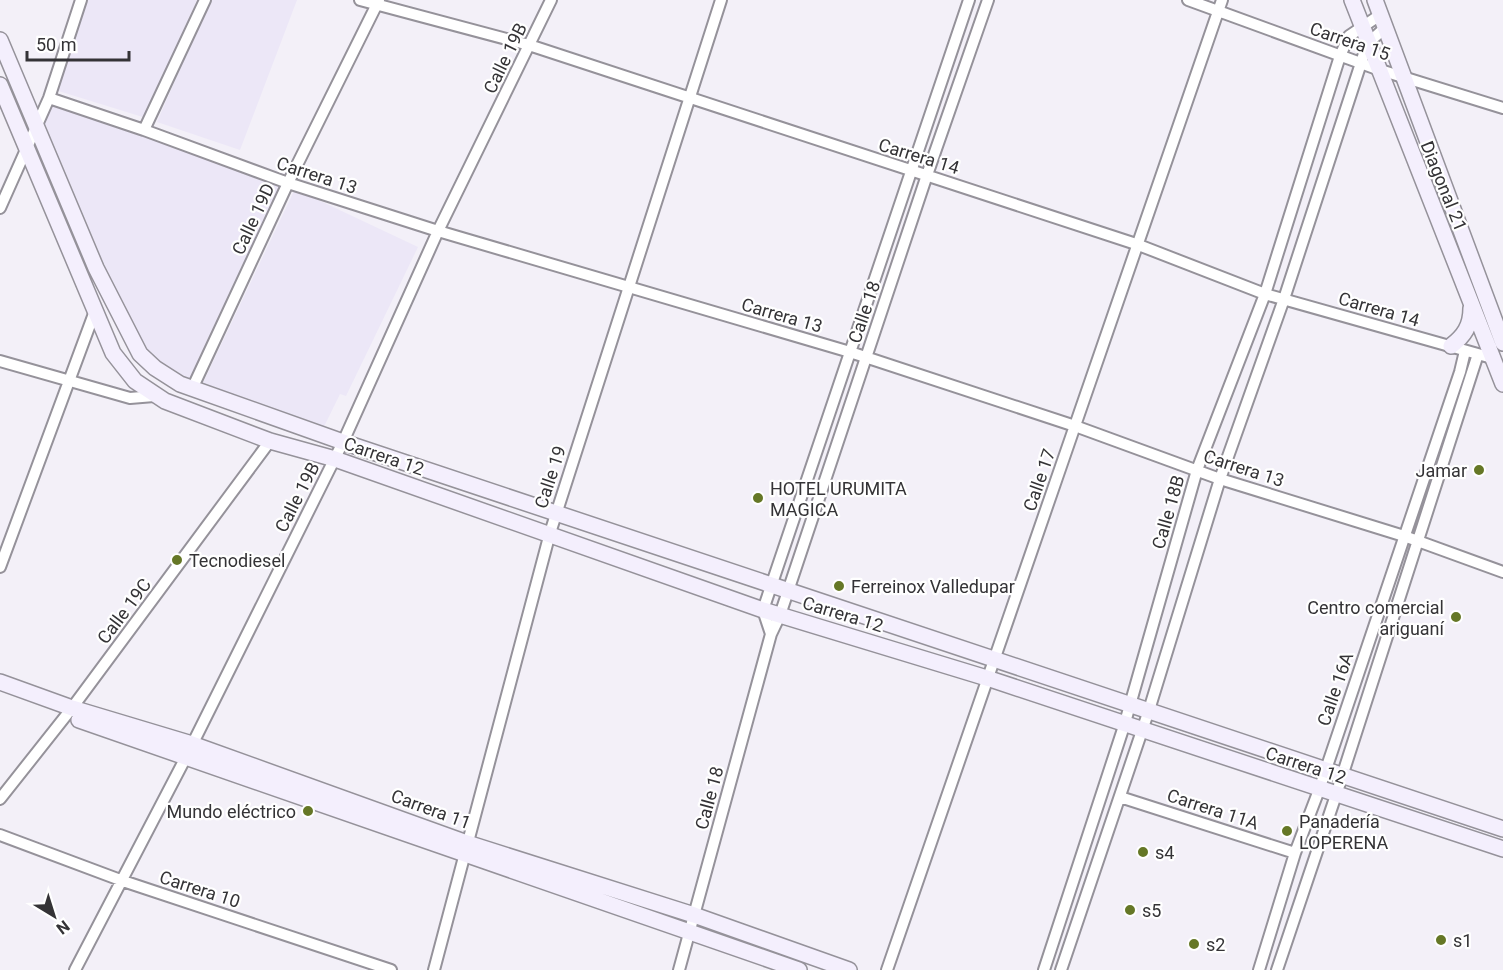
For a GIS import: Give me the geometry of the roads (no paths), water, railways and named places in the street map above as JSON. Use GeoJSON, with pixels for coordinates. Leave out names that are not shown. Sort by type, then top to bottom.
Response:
{"type":"FeatureCollection","features":[{"type":"Feature","properties":{"kind":"street"},"geometry":{"type":"LineString","coordinates":[[0,208],[49,98],[81,0]]}},
{"type":"Feature","properties":{"kind":"street"},"geometry":{"type":"LineString","coordinates":[[144,130],[206,0]]}},
{"type":"Feature","properties":{"kind":"street","name":"Carrera 14"},"geometry":{"type":"LineString","coordinates":[[360,0],[529,45],[1136,244],[1265,294],[1485,356]]}},
{"type":"Feature","properties":{"kind":"street","name":"Calle 19B"},"geometry":{"type":"LineString","coordinates":[[75,970],[123,881],[343,442],[438,231],[551,0]]}},
{"type":"Feature","properties":{"kind":"street","name":"Calle 19"},"geometry":{"type":"LineString","coordinates":[[434,970],[550,533],[721,0]]}},
{"type":"Feature","properties":{"kind":"street","name":"Calle 18"},"geometry":{"type":"LineString","coordinates":[[763,610],[969,0]]}},
{"type":"Feature","properties":{"kind":"street","name":"Calle 18"},"geometry":{"type":"LineString","coordinates":[[679,970],[771,634],[789,589],[988,0]]}},
{"type":"Feature","properties":{"kind":"street","name":"Carrera 15"},"geometry":{"type":"LineString","coordinates":[[1188,0],[1220,5],[1340,56],[1503,108]]}},
{"type":"Feature","properties":{"kind":"street","name":"Diagonal 21"},"geometry":{"type":"LineString","coordinates":[[1352,0],[1367,44],[1471,305],[1485,356],[1503,384]]}},
{"type":"Feature","properties":{"kind":"street","name":"Calle 19D"},"geometry":{"type":"LineString","coordinates":[[192,389],[288,183],[378,3]]}},
{"type":"Feature","properties":{"kind":"street","name":"Calle 17"},"geometry":{"type":"LineString","coordinates":[[887,970],[990,679],[1136,244],[1220,5]]}},
{"type":"Feature","properties":{"kind":"street"},"geometry":{"type":"LineString","coordinates":[[1061,970],[1149,710],[1220,479],[1284,299],[1360,63],[1380,14]]}},
{"type":"Feature","properties":{"kind":"street","name":"Diagonal 21"},"geometry":{"type":"LineString","coordinates":[[1380,14],[1503,343]]}},
{"type":"Feature","properties":{"kind":"street","name":"Calle 18B"},"geometry":{"type":"LineString","coordinates":[[1044,970],[1124,726],[1197,470],[1265,294],[1340,56],[1349,36],[1361,25],[1380,14]]}},
{"type":"Feature","properties":{"kind":"street","name":"Carrera 12"},"geometry":{"type":"LineString","coordinates":[[0,40],[96,268],[135,345],[155,368],[192,389],[343,442],[1503,829]]}},
{"type":"Feature","properties":{"kind":"street","name":"Carrera 12"},"geometry":{"type":"LineString","coordinates":[[0,85],[119,363],[135,381],[154,396],[270,441],[334,459],[550,533],[763,610],[990,679],[1124,726],[1503,849]]}},
{"type":"Feature","properties":{"kind":"street","name":"Carrera 13"},"geometry":{"type":"LineString","coordinates":[[49,98],[288,183],[438,231],[866,357],[1074,426],[1220,479],[1419,541],[1503,572]]}},
{"type":"Feature","properties":{"kind":"street"},"geometry":{"type":"LineString","coordinates":[[1458,349],[1471,317],[1471,305]]}},
{"type":"Feature","properties":{"kind":"street"},"geometry":{"type":"LineString","coordinates":[[0,567],[95,311]]}},
{"type":"Feature","properties":{"kind":"street","name":"Calle 16A"},"geometry":{"type":"LineString","coordinates":[[1259,970],[1295,853],[1319,790],[1460,372],[1458,349]]}},
{"type":"Feature","properties":{"kind":"street","name":"Calle 16A"},"geometry":{"type":"LineString","coordinates":[[1277,970],[1419,541],[1485,356]]}},
{"type":"Feature","properties":{"kind":"street"},"geometry":{"type":"LineString","coordinates":[[0,361],[67,382],[130,398],[154,396]]}},
{"type":"Feature","properties":{"kind":"street","name":"Calle 19C"},"geometry":{"type":"LineString","coordinates":[[0,799],[69,712],[270,441]]}},
{"type":"Feature","properties":{"kind":"street"},"geometry":{"type":"LineString","coordinates":[[763,610],[771,634]]}},
{"type":"Feature","properties":{"kind":"street","name":"Carrera 11"},"geometry":{"type":"LineString","coordinates":[[0,682],[69,712]]}},
{"type":"Feature","properties":{"kind":"street","name":"Carrera 11"},"geometry":{"type":"LineString","coordinates":[[0,693],[189,750],[799,970]]}},
{"type":"Feature","properties":{"kind":"street","name":"Carrera 11A"},"geometry":{"type":"LineString","coordinates":[[1120,797],[1295,853]]}},
{"type":"Feature","properties":{"kind":"street","name":"Carrera 10"},"geometry":{"type":"LineString","coordinates":[[0,835],[123,881],[391,970]]}},
{"type":"Feature","properties":{"kind":"street","name":"Carrera 11"},"geometry":{"type":"LineString","coordinates":[[465,849],[694,915],[849,970]]}},
{"type":"Feature","properties":{"kind":"place","name":"Jamar"},"geometry":{"type":"Point","coordinates":[1479,470]}},
{"type":"Feature","properties":{"kind":"place","name":"HOTEL URUMITA MAGICA"},"geometry":{"type":"Point","coordinates":[758,498]}},
{"type":"Feature","properties":{"kind":"place","name":"Tecnodiesel"},"geometry":{"type":"Point","coordinates":[177,560]}},
{"type":"Feature","properties":{"kind":"place","name":"Ferreinox Valledupar"},"geometry":{"type":"Point","coordinates":[839,586]}},
{"type":"Feature","properties":{"kind":"place","name":"Centro comercial ariguaní"},"geometry":{"type":"Point","coordinates":[1456,617]}},
{"type":"Feature","properties":{"kind":"place","name":"Mundo eléctrico"},"geometry":{"type":"Point","coordinates":[308,811]}},
{"type":"Feature","properties":{"kind":"place","name":"Panadería LOPERENA"},"geometry":{"type":"Point","coordinates":[1287,831]}},
{"type":"Feature","properties":{"kind":"place","name":"s4"},"geometry":{"type":"Point","coordinates":[1143,852]}},
{"type":"Feature","properties":{"kind":"place","name":"s5"},"geometry":{"type":"Point","coordinates":[1130,910]}},
{"type":"Feature","properties":{"kind":"place","name":"s1"},"geometry":{"type":"Point","coordinates":[1441,940]}},
{"type":"Feature","properties":{"kind":"place","name":"s2"},"geometry":{"type":"Point","coordinates":[1194,944]}}]}
